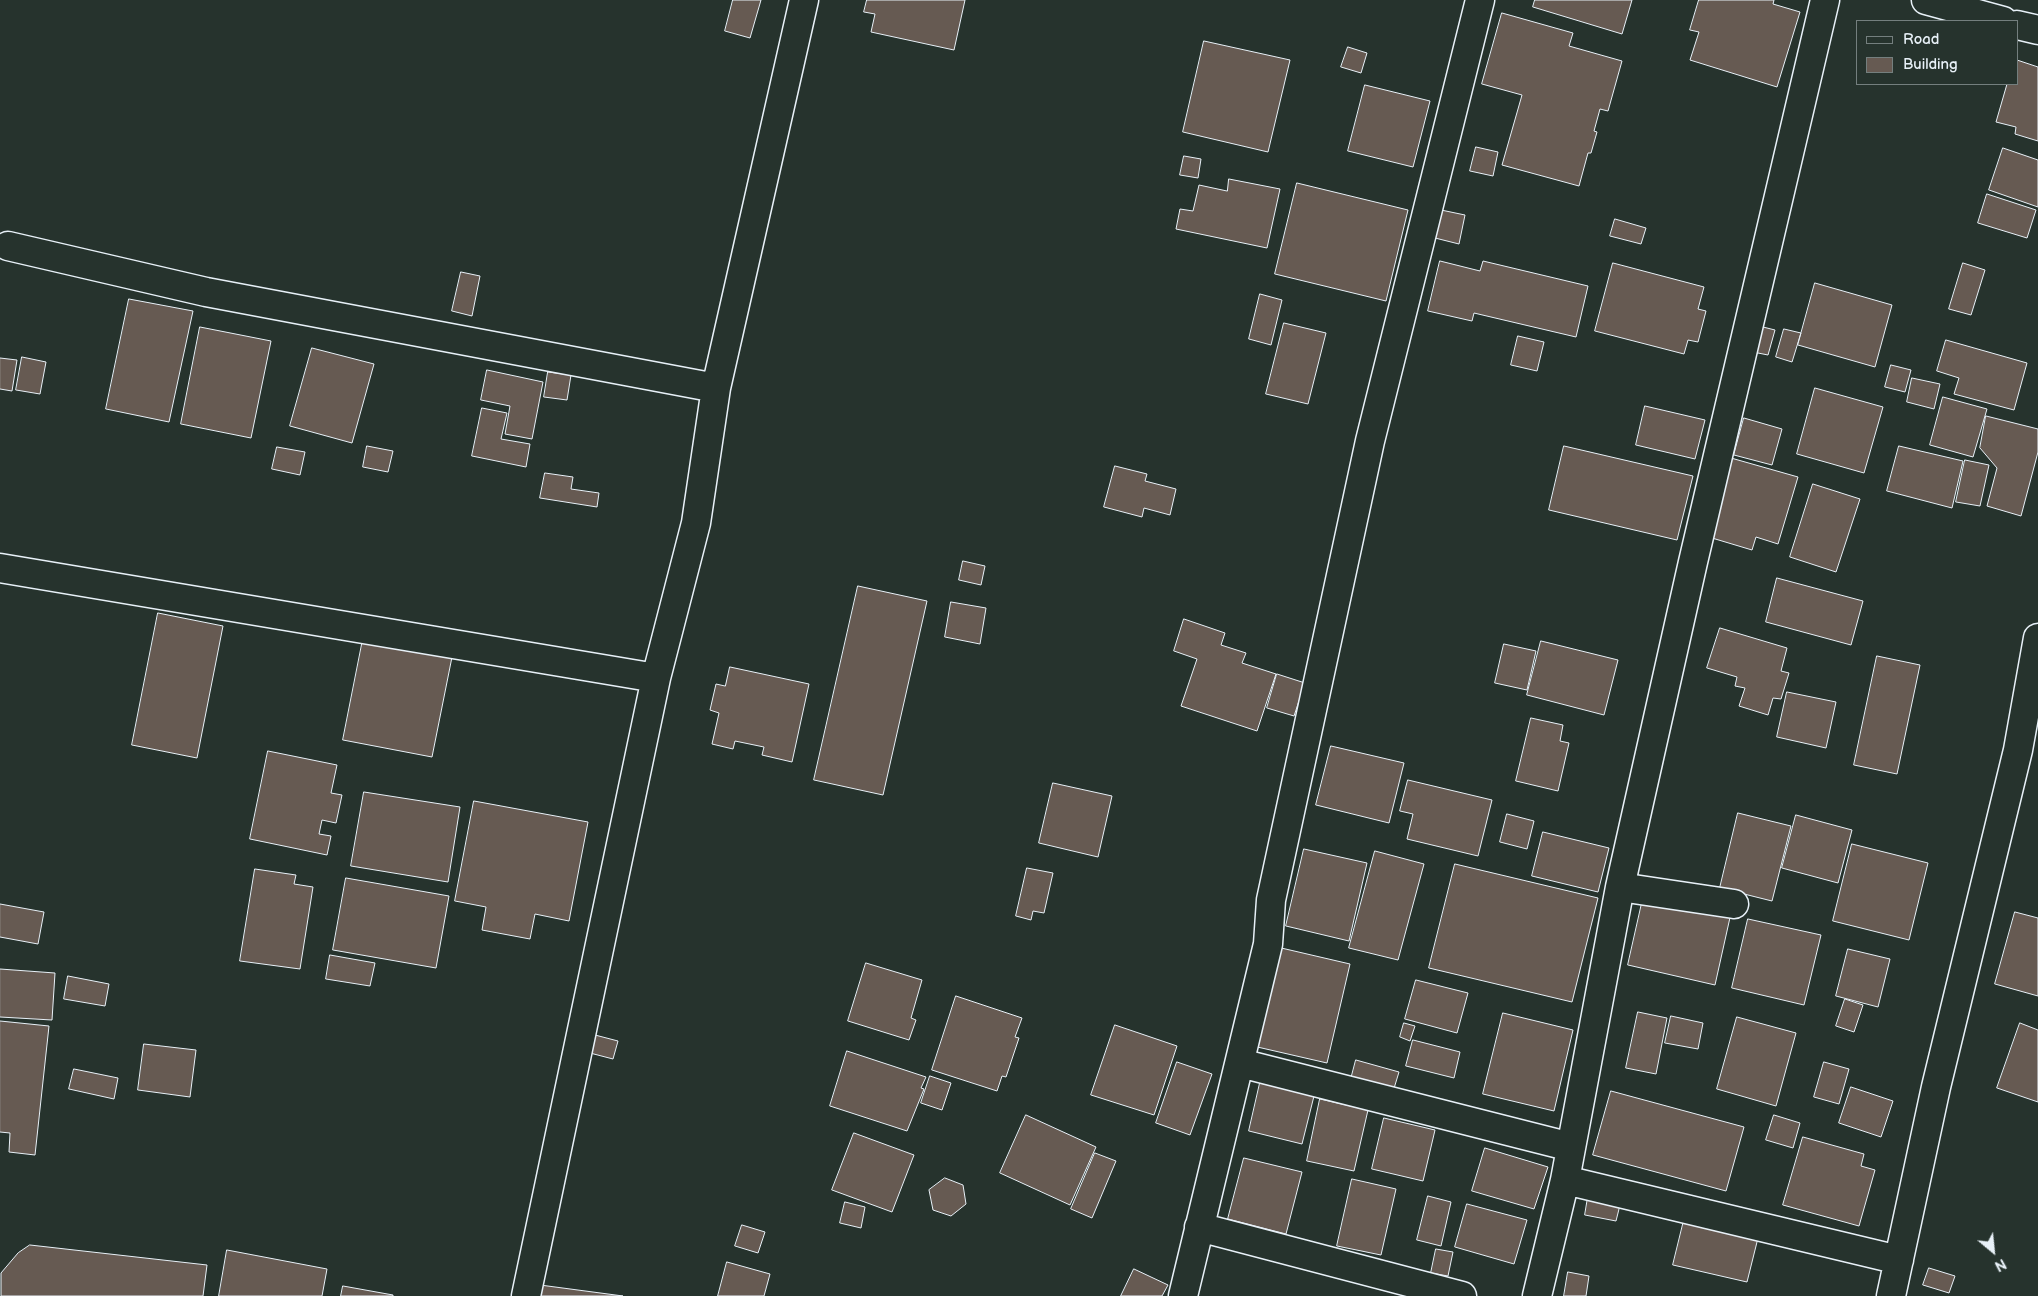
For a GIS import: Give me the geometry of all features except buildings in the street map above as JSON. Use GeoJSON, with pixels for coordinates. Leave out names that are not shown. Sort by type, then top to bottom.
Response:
{"type":"FeatureCollection","features":[{"type":"Feature","properties":{"kind":"street"},"geometry":{"type":"LineString","coordinates":[[526,1296],[656,678],[696,523],[716,388],[804,0]]}},
{"type":"Feature","properties":{"kind":"street"},"geometry":{"type":"LineString","coordinates":[[1183,1296],[1268,944],[1271,900],[1370,441],[1480,0]]}},
{"type":"Feature","properties":{"kind":"street"},"geometry":{"type":"LineString","coordinates":[[1537,1296],[1565,1180],[1620,887],[1693,562],[1825,0]]}},
{"type":"Feature","properties":{"kind":"street"},"geometry":{"type":"LineString","coordinates":[[1926,0],[2000,20]]}},
{"type":"Feature","properties":{"kind":"street"},"geometry":{"type":"LineString","coordinates":[[2018,25],[2038,30]]}},
{"type":"Feature","properties":{"kind":"street"},"geometry":{"type":"LineString","coordinates":[[8,246],[253,301],[716,388]]}},
{"type":"Feature","properties":{"kind":"street"},"geometry":{"type":"LineString","coordinates":[[0,568],[656,678]]}},
{"type":"Feature","properties":{"kind":"street"},"geometry":{"type":"LineString","coordinates":[[1891,1296],[1936,1087],[2018,750],[2038,638]]}},
{"type":"Feature","properties":{"kind":"street"},"geometry":{"type":"LineString","coordinates":[[1620,887],[1734,904]]}},
{"type":"Feature","properties":{"kind":"street"},"geometry":{"type":"LineString","coordinates":[[1240,1063],[1571,1147]]}},
{"type":"Feature","properties":{"kind":"street"},"geometry":{"type":"LineString","coordinates":[[1565,1180],[1899,1260]]}},
{"type":"Feature","properties":{"kind":"street"},"geometry":{"type":"LineString","coordinates":[[1199,1228],[1462,1296]]}}]}
